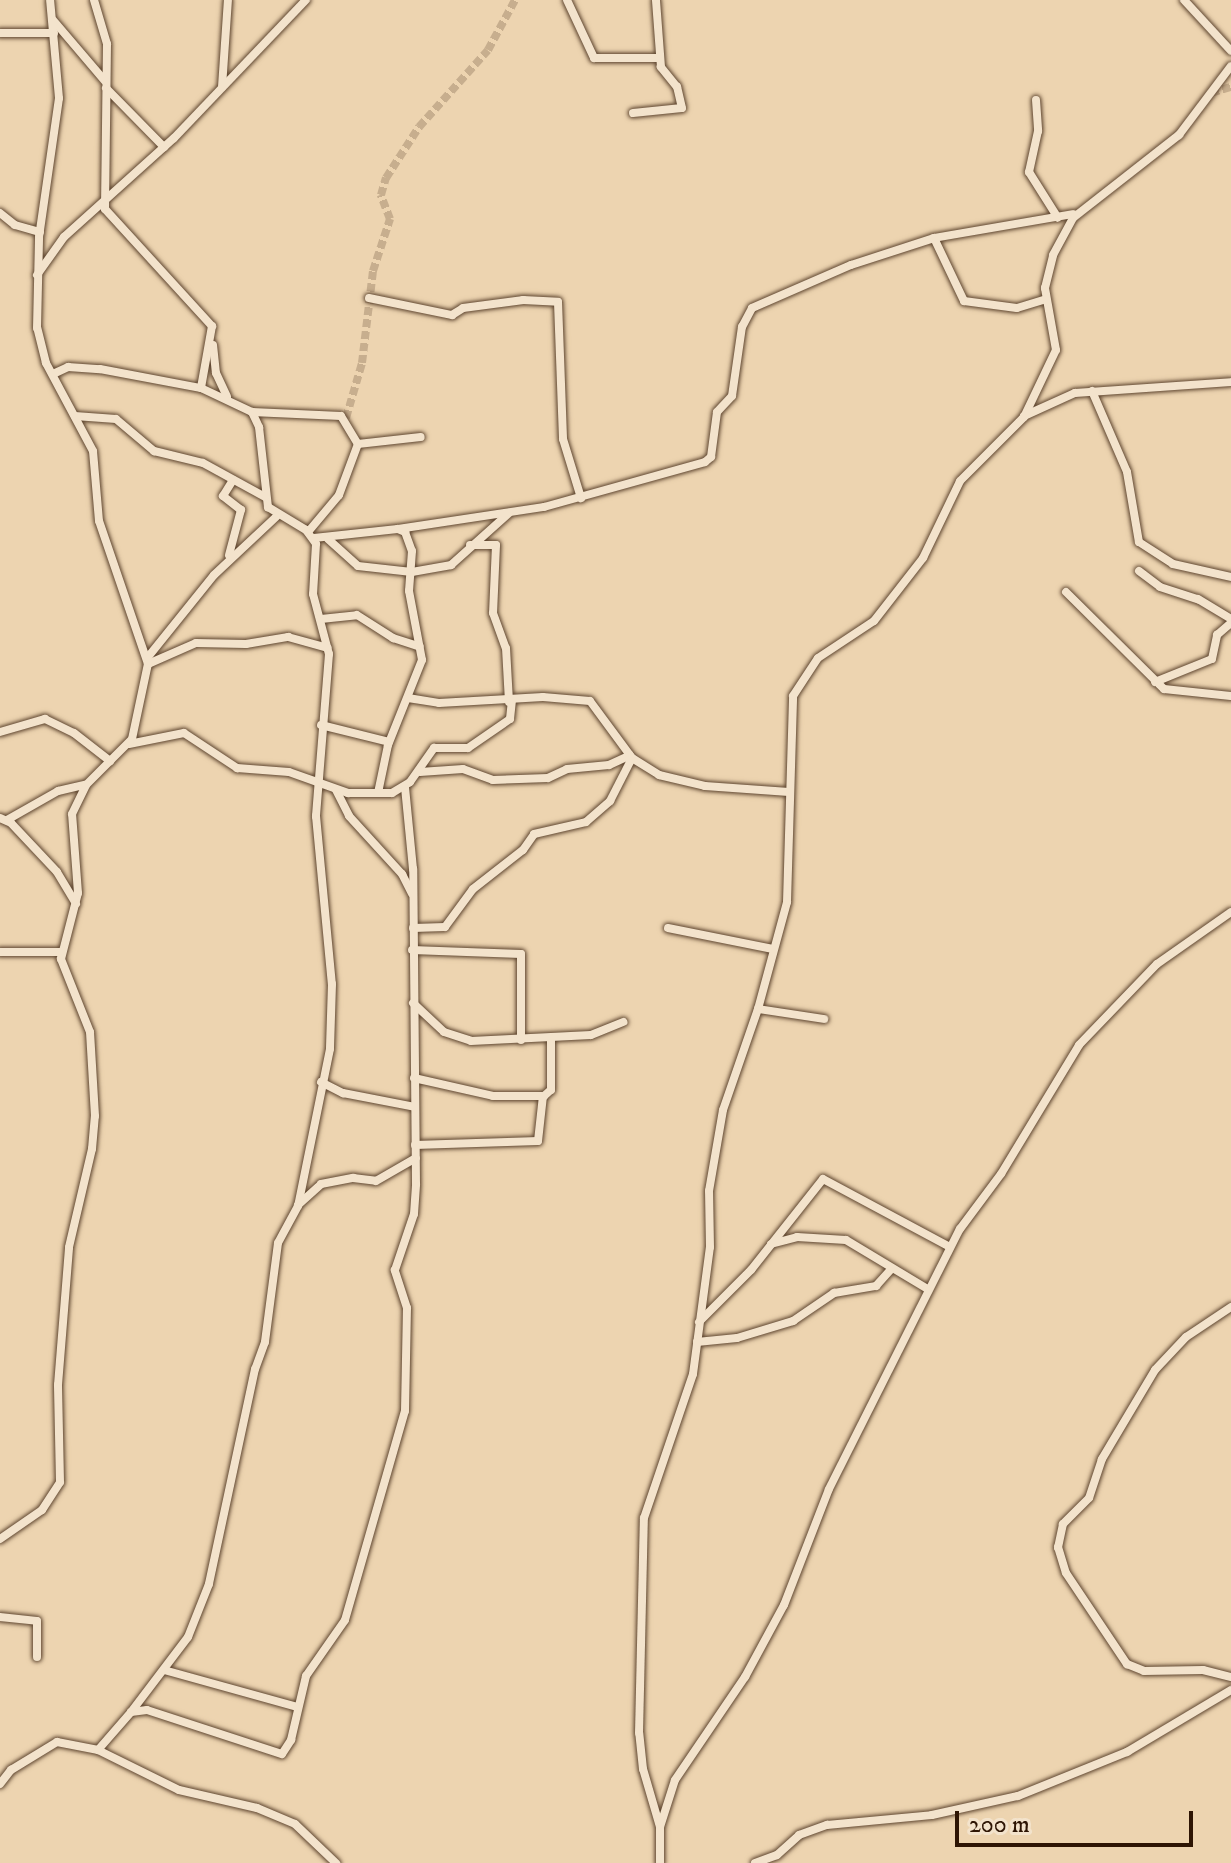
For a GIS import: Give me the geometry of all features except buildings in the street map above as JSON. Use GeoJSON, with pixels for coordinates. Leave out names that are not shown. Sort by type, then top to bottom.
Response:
{"type":"FeatureCollection","features":[{"type":"Feature","properties":{"kind":"street"},"geometry":{"type":"LineString","coordinates":[[50,0],[59,98],[40,232],[37,328],[53,374],[96,459],[99,521],[148,660]]}},
{"type":"Feature","properties":{"kind":"street"},"geometry":{"type":"LineString","coordinates":[[94,0],[107,44],[104,204],[120,229],[201,311],[212,337],[216,373],[227,397]]}},
{"type":"Feature","properties":{"kind":"street"},"geometry":{"type":"LineString","coordinates":[[222,88],[228,0]]}},
{"type":"Feature","properties":{"kind":"street"},"geometry":{"type":"LineString","coordinates":[[37,275],[57,245],[164,147],[306,0]]}},
{"type":"Feature","properties":{"kind":"street"},"geometry":{"type":"LineString","coordinates":[[567,0],[594,58],[660,58]]}},
{"type":"Feature","properties":{"kind":"street"},"geometry":{"type":"LineString","coordinates":[[633,113],[681,109],[677,87],[660,58],[656,0]]}},
{"type":"Feature","properties":{"kind":"street"},"geometry":{"type":"LineString","coordinates":[[1184,0],[1231,51]]}},
{"type":"Feature","properties":{"kind":"street"},"geometry":{"type":"LineString","coordinates":[[53,20],[106,85],[164,147]]}},
{"type":"Feature","properties":{"kind":"street"},"geometry":{"type":"LineString","coordinates":[[0,33],[54,33]]}},
{"type":"Feature","properties":{"kind":"street"},"geometry":{"type":"LineString","coordinates":[[252,412],[259,427],[265,497],[276,517],[311,535],[327,538],[509,513],[581,498],[709,459],[717,412],[732,396],[742,327],[752,308],[851,265],[934,238],[1058,218],[1077,212],[1179,135],[1231,66]]}},
{"type":"Feature","properties":{"kind":"street"},"geometry":{"type":"LineString","coordinates":[[1036,100],[1038,131],[1029,172],[1058,218]]}},
{"type":"Feature","properties":{"kind":"street"},"geometry":{"type":"LineString","coordinates":[[1024,417],[1056,350],[1046,299],[1053,255],[1077,212]]}},
{"type":"Feature","properties":{"kind":"street"},"geometry":{"type":"LineString","coordinates":[[0,213],[15,225],[40,232]]}},
{"type":"Feature","properties":{"kind":"street"},"geometry":{"type":"LineString","coordinates":[[934,238],[964,301],[1017,308],[1046,299]]}},
{"type":"Feature","properties":{"kind":"street"},"geometry":{"type":"LineString","coordinates":[[369,298],[452,315],[463,308],[523,300],[558,302],[563,439],[581,498]]}},
{"type":"Feature","properties":{"kind":"street"},"geometry":{"type":"LineString","coordinates":[[201,388],[212,337]]}},
{"type":"Feature","properties":{"kind":"street"},"geometry":{"type":"LineString","coordinates":[[53,374],[83,367],[201,388],[227,397],[252,412],[341,416],[349,420],[358,444],[339,495],[311,535],[312,585],[328,648],[316,784],[333,1013],[298,1206]]}},
{"type":"Feature","properties":{"kind":"street"},"geometry":{"type":"LineString","coordinates":[[660,1863],[660,1827],[643,1769],[639,1733],[644,1518],[688,1392],[710,1247],[709,1191],[723,1110],[758,1009],[791,879],[788,719],[800,681],[822,655],[874,621],[918,568],[960,481],[1024,417],[1055,399],[1092,391],[1231,382]]}},
{"type":"Feature","properties":{"kind":"street"},"geometry":{"type":"LineString","coordinates":[[1092,391],[1127,472],[1139,542],[1173,564],[1231,577]]}},
{"type":"Feature","properties":{"kind":"street"},"geometry":{"type":"LineString","coordinates":[[75,416],[116,419],[154,451],[203,463],[265,497]]}},
{"type":"Feature","properties":{"kind":"street"},"geometry":{"type":"LineString","coordinates":[[358,444],[421,437]]}},
{"type":"Feature","properties":{"kind":"street"},"geometry":{"type":"LineString","coordinates":[[228,560],[241,510],[223,496],[233,480]]}},
{"type":"Feature","properties":{"kind":"street"},"geometry":{"type":"LineString","coordinates":[[327,538],[355,564],[412,572],[449,566],[509,513]]}},
{"type":"Feature","properties":{"kind":"street"},"geometry":{"type":"LineString","coordinates":[[129,744],[148,660],[228,560],[276,517]]}},
{"type":"Feature","properties":{"kind":"street"},"geometry":{"type":"LineString","coordinates":[[378,793],[389,742],[420,667],[420,647],[409,591],[412,551],[405,532],[398,529]]}},
{"type":"Feature","properties":{"kind":"street"},"geometry":{"type":"LineString","coordinates":[[0,1539],[37,1515],[60,1482],[58,1385],[68,1255],[95,1116],[90,1032],[60,952],[76,904],[72,814],[86,785],[129,744],[184,733],[237,768],[289,772],[336,790],[378,793],[405,787],[420,772],[434,748],[468,748],[510,719],[511,701],[506,648],[493,613],[497,548],[490,542],[470,545]]}},
{"type":"Feature","properties":{"kind":"street"},"geometry":{"type":"LineString","coordinates":[[1139,571],[1160,587],[1198,599],[1231,621],[1217,635],[1212,659],[1189,673],[1155,682]]}},
{"type":"Feature","properties":{"kind":"street"},"geometry":{"type":"LineString","coordinates":[[1066,592],[1155,682],[1169,690],[1231,696]]}},
{"type":"Feature","properties":{"kind":"street"},"geometry":{"type":"LineString","coordinates":[[321,619],[357,615],[382,633],[420,647]]}},
{"type":"Feature","properties":{"kind":"street"},"geometry":{"type":"LineString","coordinates":[[148,660],[196,643],[246,644],[288,637],[328,648]]}},
{"type":"Feature","properties":{"kind":"street"},"geometry":{"type":"LineString","coordinates":[[408,698],[511,701],[543,697],[590,701],[631,756],[659,775],[680,781],[789,792]]}},
{"type":"Feature","properties":{"kind":"street"},"geometry":{"type":"LineString","coordinates":[[0,732],[45,719],[74,733],[110,761]]}},
{"type":"Feature","properties":{"kind":"street"},"geometry":{"type":"LineString","coordinates":[[321,725],[389,742]]}},
{"type":"Feature","properties":{"kind":"street"},"geometry":{"type":"LineString","coordinates":[[420,772],[463,769],[493,780],[548,778],[567,769],[609,765],[631,756]]}},
{"type":"Feature","properties":{"kind":"street"},"geometry":{"type":"LineString","coordinates":[[413,928],[444,928],[473,889],[523,850],[534,834],[586,822],[612,797],[631,756]]}},
{"type":"Feature","properties":{"kind":"street"},"geometry":{"type":"LineString","coordinates":[[76,904],[57,872],[4,819],[58,791],[86,785]]}},
{"type":"Feature","properties":{"kind":"street"},"geometry":{"type":"LineString","coordinates":[[131,1712],[157,1712],[196,1722],[282,1754],[291,1740],[306,1676],[345,1620],[405,1411],[407,1308],[395,1270],[414,1214],[416,1158],[414,898],[405,787]]}},
{"type":"Feature","properties":{"kind":"street"},"geometry":{"type":"LineString","coordinates":[[336,790],[349,816],[402,874],[414,898]]}},
{"type":"Feature","properties":{"kind":"street"},"geometry":{"type":"LineString","coordinates":[[660,1827],[675,1780],[745,1677],[784,1605],[829,1489],[881,1394],[926,1288],[950,1247],[1079,1045],[1157,964],[1231,912]]}},
{"type":"Feature","properties":{"kind":"street"},"geometry":{"type":"LineString","coordinates":[[668,928],[773,949]]}},
{"type":"Feature","properties":{"kind":"street"},"geometry":{"type":"LineString","coordinates":[[412,950],[521,954],[521,1040]]}},
{"type":"Feature","properties":{"kind":"street"},"geometry":{"type":"LineString","coordinates":[[0,952],[60,952]]}},
{"type":"Feature","properties":{"kind":"street"},"geometry":{"type":"LineString","coordinates":[[413,1002],[451,1036],[489,1042],[594,1035],[603,1026],[624,1022]]}},
{"type":"Feature","properties":{"kind":"street"},"geometry":{"type":"LineString","coordinates":[[758,1009],[824,1019]]}},
{"type":"Feature","properties":{"kind":"street"},"geometry":{"type":"LineString","coordinates":[[414,1078],[493,1096],[543,1096],[551,1091],[551,1038]]}},
{"type":"Feature","properties":{"kind":"street"},"geometry":{"type":"LineString","coordinates":[[321,1082],[343,1093],[415,1107]]}},
{"type":"Feature","properties":{"kind":"street"},"geometry":{"type":"LineString","coordinates":[[415,1145],[538,1141],[543,1096]]}},
{"type":"Feature","properties":{"kind":"street"},"geometry":{"type":"LineString","coordinates":[[98,1750],[188,1637],[209,1584],[255,1369],[265,1342],[278,1243],[298,1206],[321,1184],[353,1178],[376,1181],[416,1158]]}},
{"type":"Feature","properties":{"kind":"street"},"geometry":{"type":"LineString","coordinates":[[699,1323],[771,1244],[823,1179],[950,1247]]}},
{"type":"Feature","properties":{"kind":"street"},"geometry":{"type":"LineString","coordinates":[[771,1244],[797,1237],[846,1240],[926,1288]]}},
{"type":"Feature","properties":{"kind":"street"},"geometry":{"type":"LineString","coordinates":[[697,1342],[737,1338],[793,1321],[834,1293],[876,1286],[892,1268]]}},
{"type":"Feature","properties":{"kind":"street"},"geometry":{"type":"LineString","coordinates":[[1231,1307],[1186,1337],[1155,1370],[1102,1459],[1089,1498],[1063,1524],[1058,1547],[1066,1573],[1127,1664],[1144,1671],[1203,1670],[1231,1677]]}},
{"type":"Feature","properties":{"kind":"street"},"geometry":{"type":"LineString","coordinates":[[0,1617],[37,1621],[37,1657]]}},
{"type":"Feature","properties":{"kind":"street"},"geometry":{"type":"LineString","coordinates":[[164,1670],[297,1707]]}},
{"type":"Feature","properties":{"kind":"street"},"geometry":{"type":"LineString","coordinates":[[755,1863],[827,1825],[932,1815],[1018,1796],[1127,1752],[1231,1690]]}},
{"type":"Feature","properties":{"kind":"street"},"geometry":{"type":"LineString","coordinates":[[0,1784],[11,1770],[57,1742],[98,1750],[179,1790],[257,1808],[295,1824],[336,1863]]}},
{"type":"Feature","properties":{"kind":"tunnel"},"geometry":{"type":"LineString","coordinates":[[346,418],[362,363],[373,271],[390,219],[381,195],[386,178],[419,127],[488,50],[515,0]]}},
{"type":"Feature","properties":{"kind":"tunnel"},"geometry":{"type":"LineString","coordinates":[[1211,93],[1231,87]]}}]}
